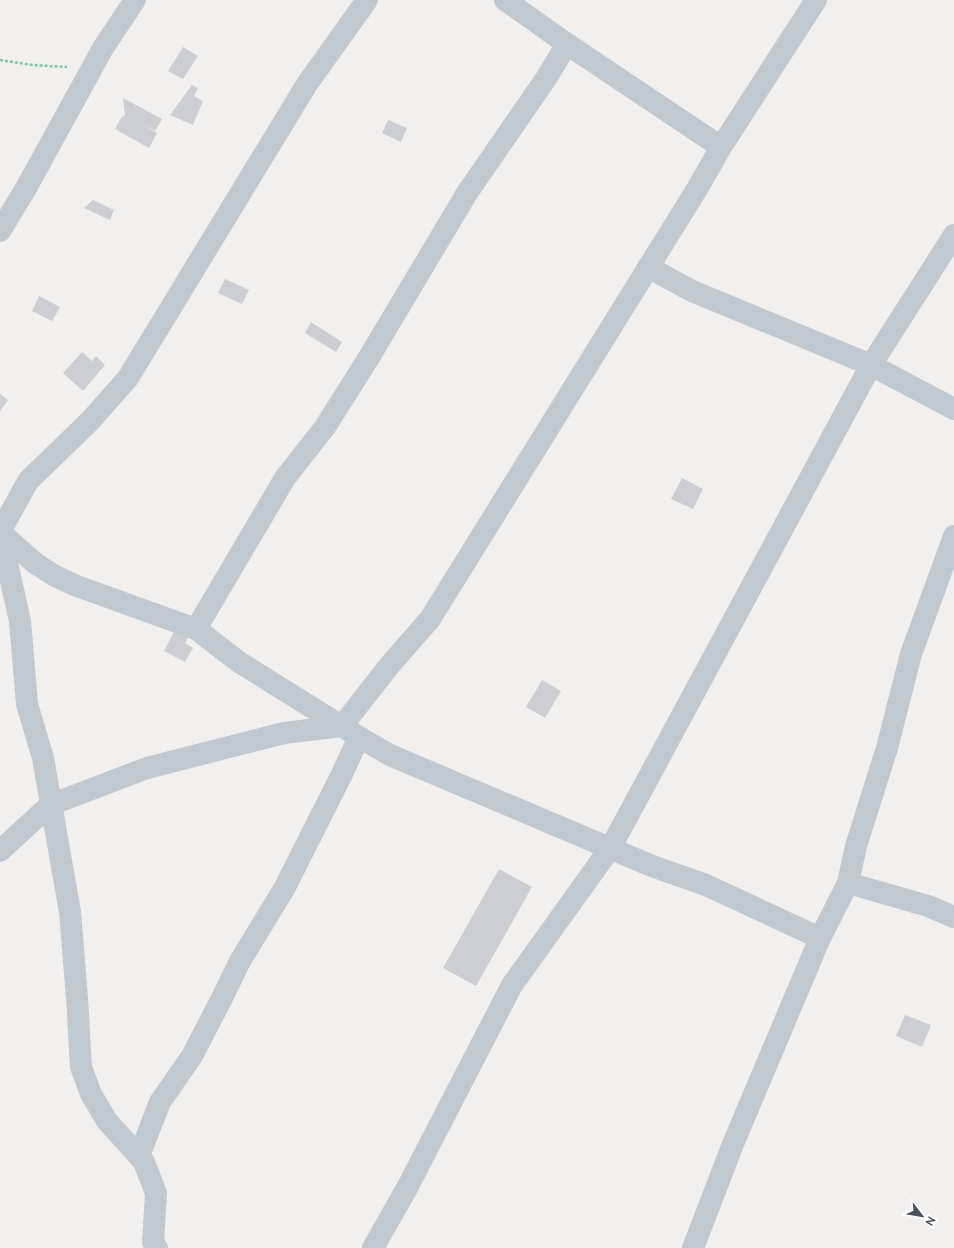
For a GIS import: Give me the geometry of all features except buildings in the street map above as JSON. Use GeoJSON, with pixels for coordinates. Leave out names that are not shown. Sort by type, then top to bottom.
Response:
{"type":"FeatureCollection","features":[{"type":"Feature","properties":{"kind":"street"},"geometry":{"type":"LineString","coordinates":[[0,231],[25,190],[103,48],[135,0]]}},
{"type":"Feature","properties":{"kind":"street"},"geometry":{"type":"LineString","coordinates":[[157,1248],[153,1242],[156,1193],[144,1162],[107,1121],[91,1094],[81,1067],[70,912],[43,758],[27,704],[25,665],[20,621],[0,532],[28,481],[90,421],[128,378],[307,84],[367,0]]}},
{"type":"Feature","properties":{"kind":"street"},"geometry":{"type":"LineString","coordinates":[[505,0],[567,44],[721,147]]}},
{"type":"Feature","properties":{"kind":"street"},"geometry":{"type":"LineString","coordinates":[[139,1156],[160,1102],[192,1056],[240,961],[284,890],[339,780],[350,731],[389,666],[430,619],[697,189],[721,147],[816,0]]}},
{"type":"Feature","properties":{"kind":"street"},"geometry":{"type":"LineString","coordinates":[[196,629],[285,478],[325,427],[368,359],[467,193],[547,77],[567,44]]}},
{"type":"Feature","properties":{"kind":"street"},"geometry":{"type":"LineString","coordinates":[[373,1248],[407,1188],[512,985],[611,847],[871,365],[954,235]]}},
{"type":"Feature","properties":{"kind":"street"},"geometry":{"type":"LineString","coordinates":[[648,267],[692,291],[871,365],[954,409]]}},
{"type":"Feature","properties":{"kind":"street"},"geometry":{"type":"LineString","coordinates":[[0,532],[35,563],[55,576],[196,629],[239,662],[390,755],[611,847],[652,866],[706,885],[820,938]]}},
{"type":"Feature","properties":{"kind":"street"},"geometry":{"type":"LineString","coordinates":[[696,1247],[733,1144],[820,938],[848,883],[856,846],[887,748],[911,654],[954,536]]}},
{"type":"Feature","properties":{"kind":"street"},"geometry":{"type":"LineString","coordinates":[[0,851],[50,804],[147,768],[284,733],[350,731]]}},
{"type":"Feature","properties":{"kind":"street"},"geometry":{"type":"LineString","coordinates":[[848,883],[928,906],[954,917]]}},
{"type":"Feature","properties":{"kind":"path"},"geometry":{"type":"LineString","coordinates":[[0,60],[33,65],[92,69]]}}]}
